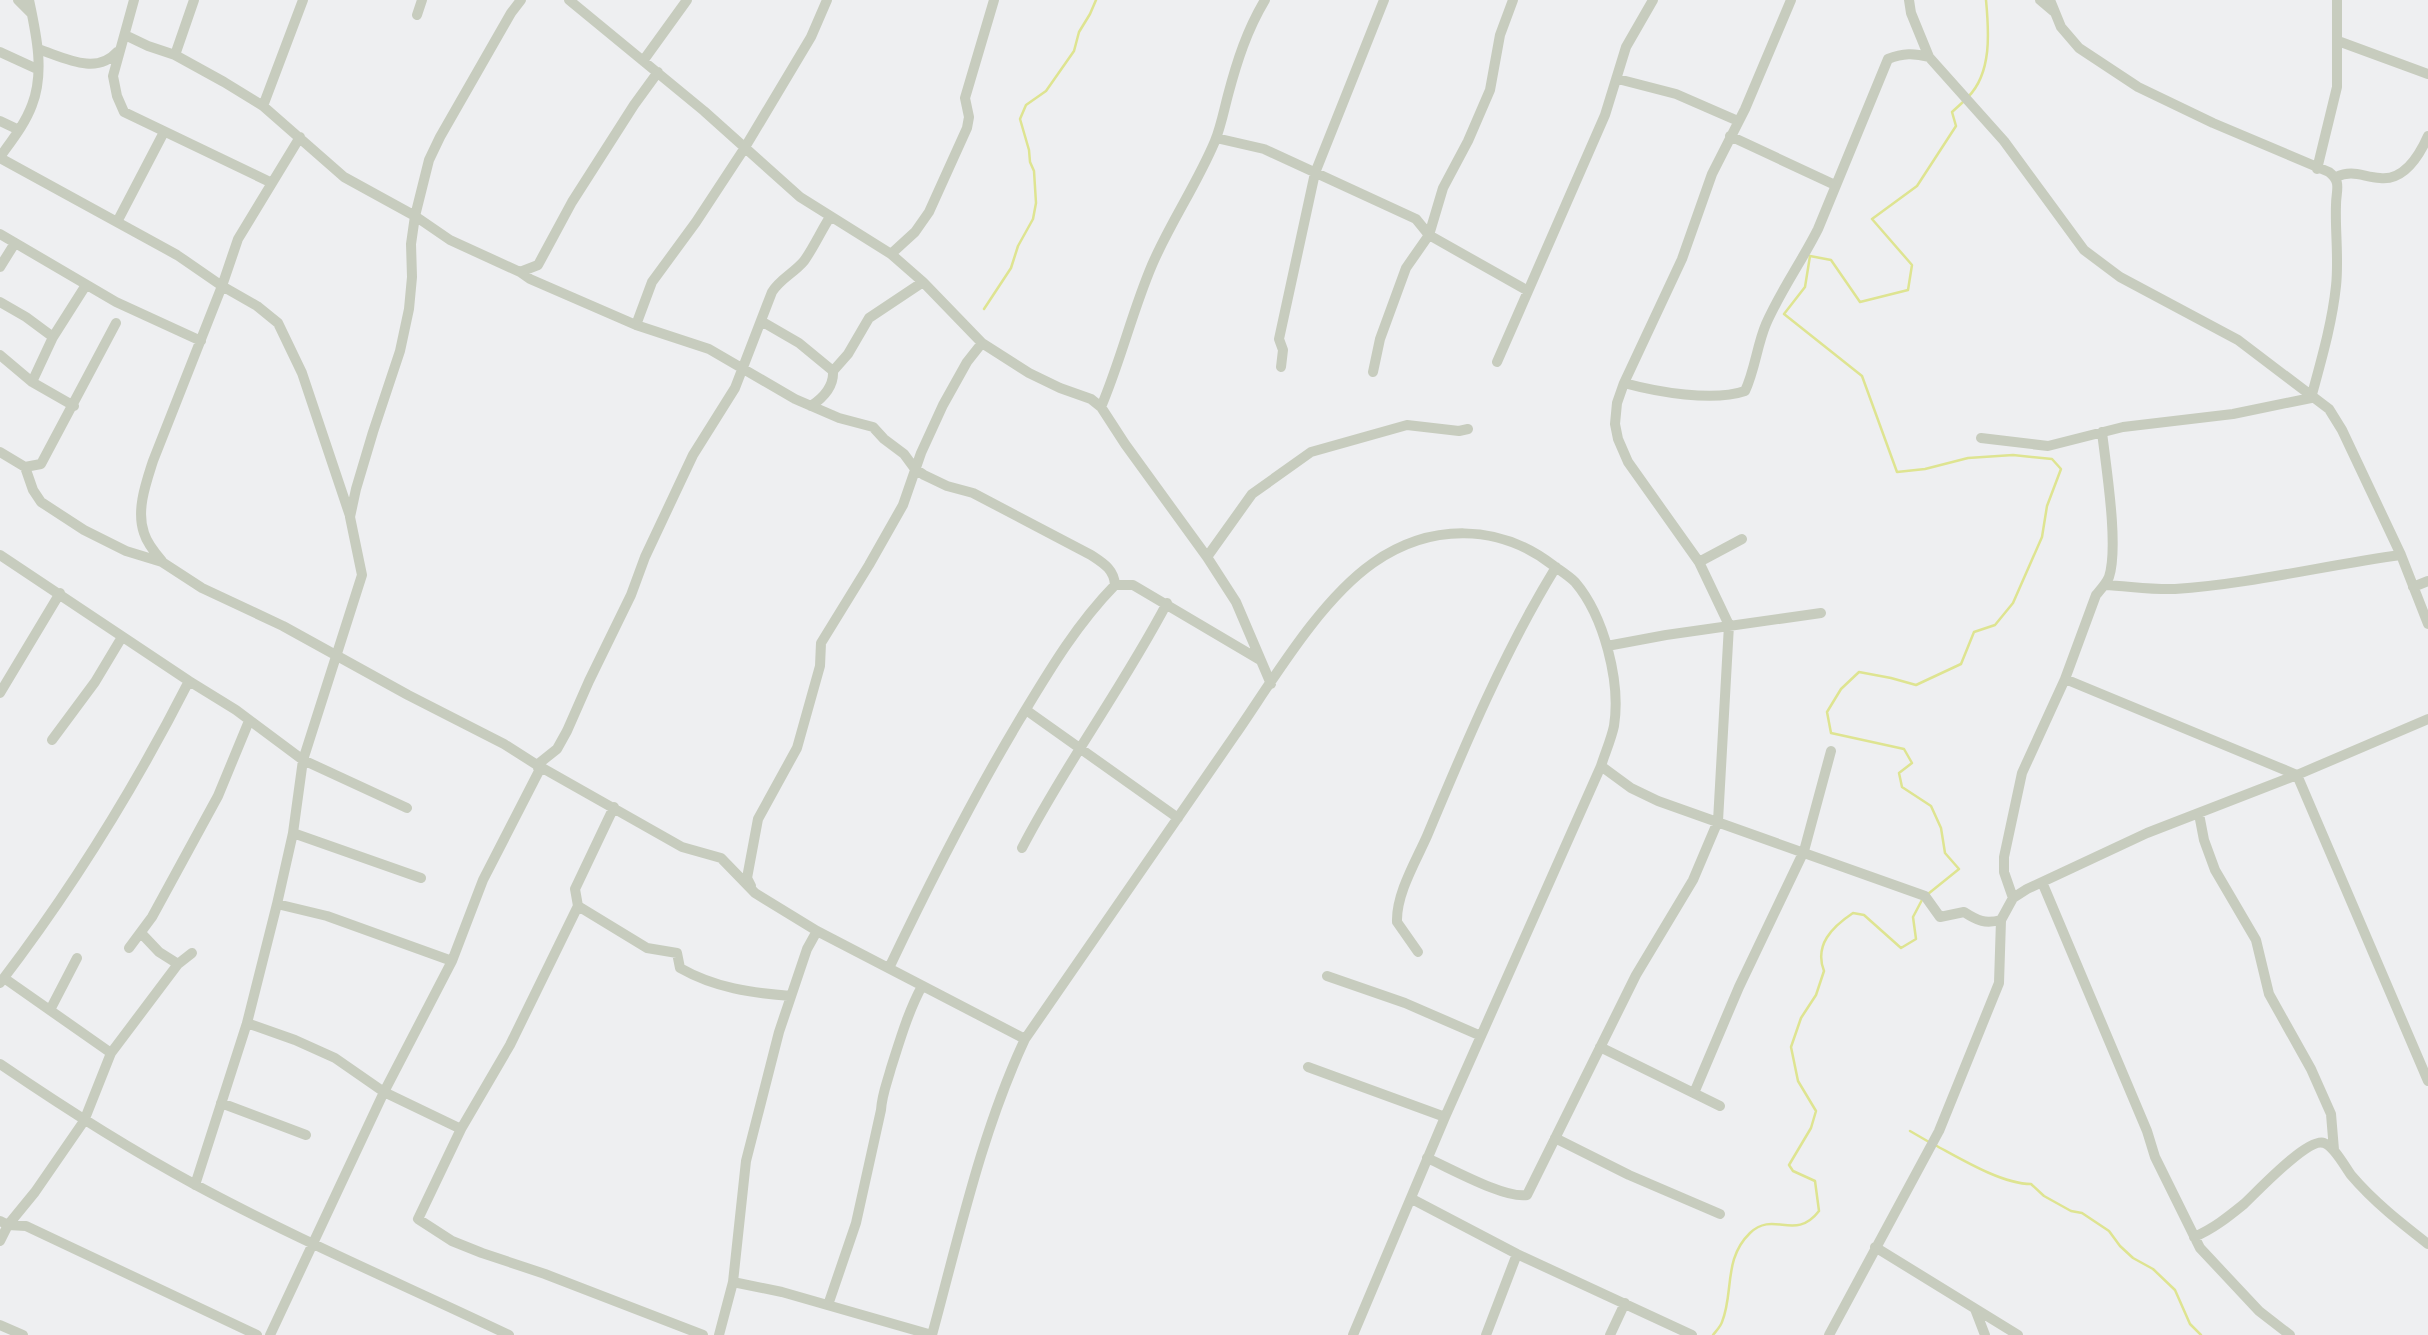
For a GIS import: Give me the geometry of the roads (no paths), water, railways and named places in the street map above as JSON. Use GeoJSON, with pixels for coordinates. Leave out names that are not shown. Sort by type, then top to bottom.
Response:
{"type":"FeatureCollection","features":[{"type":"Feature","properties":{"kind":"street"},"geometry":{"type":"LineString","coordinates":[[18,0],[34,16]]}},
{"type":"Feature","properties":{"kind":"street"},"geometry":{"type":"LineString","coordinates":[[29,0],[38,49],[37,85],[33,104],[0,157],[177,256],[257,306],[278,323],[302,373],[350,517],[362,575],[303,760],[293,833],[278,904],[247,1023],[195,1185]]}},
{"type":"Feature","properties":{"kind":"street"},"geometry":{"type":"LineString","coordinates":[[134,0],[113,76],[124,112],[272,183]]}},
{"type":"Feature","properties":{"kind":"street"},"geometry":{"type":"LineString","coordinates":[[175,55],[194,0]]}},
{"type":"Feature","properties":{"kind":"street"},"geometry":{"type":"LineString","coordinates":[[263,106],[303,0]]}},
{"type":"Feature","properties":{"kind":"street"},"geometry":{"type":"LineString","coordinates":[[417,15],[422,0]]}},
{"type":"Feature","properties":{"kind":"street"},"geometry":{"type":"LineString","coordinates":[[350,517],[359,478],[402,341],[409,309],[411,244],[415,216],[429,160],[511,13],[521,0]]}},
{"type":"Feature","properties":{"kind":"street"},"geometry":{"type":"LineString","coordinates":[[569,0],[658,72],[800,197],[891,254],[923,282],[982,343],[1029,373],[1059,388],[1091,399],[1101,407],[1236,602],[1271,684]]}},
{"type":"Feature","properties":{"kind":"street"},"geometry":{"type":"LineString","coordinates":[[643,61],[687,0]]}},
{"type":"Feature","properties":{"kind":"street"},"geometry":{"type":"LineString","coordinates":[[636,325],[652,282],[744,149],[811,37],[828,0]]}},
{"type":"Feature","properties":{"kind":"street"},"geometry":{"type":"LineString","coordinates":[[891,254],[915,232],[929,212],[967,128],[969,117],[965,98],[994,0]]}},
{"type":"Feature","properties":{"kind":"street"},"geometry":{"type":"LineString","coordinates":[[1101,407],[1116,370],[1136,302],[1167,233],[1193,188],[1216,138],[1250,24],[1265,0]]}},
{"type":"Feature","properties":{"kind":"street"},"geometry":{"type":"LineString","coordinates":[[1281,367],[1283,350],[1279,340],[1315,173],[1384,0]]}},
{"type":"Feature","properties":{"kind":"street"},"geometry":{"type":"LineString","coordinates":[[1373,372],[1380,339],[1406,268],[1429,236],[1443,188],[1468,141],[1490,90],[1500,35],[1513,0]]}},
{"type":"Feature","properties":{"kind":"street"},"geometry":{"type":"LineString","coordinates":[[1497,362],[1589,154],[1618,79],[1626,47],[1653,0]]}},
{"type":"Feature","properties":{"kind":"street"},"geometry":{"type":"LineString","coordinates":[[1427,1158],[1496,1189],[1519,1197],[1527,1195],[1636,975],[1693,880],[1718,821],[1729,625],[1699,562],[1628,462],[1615,424],[1617,403],[1624,383],[1682,259],[1700,203],[1791,0]]}},
{"type":"Feature","properties":{"kind":"street"},"geometry":{"type":"LineString","coordinates":[[1909,0],[1911,13],[1929,57],[2004,141],[2084,250],[2120,277],[2238,340],[2329,409],[2342,430],[2401,555],[2428,624]]}},
{"type":"Feature","properties":{"kind":"street"},"geometry":{"type":"LineString","coordinates":[[2040,0],[2054,11]]}},
{"type":"Feature","properties":{"kind":"street"},"geometry":{"type":"LineString","coordinates":[[2050,0],[2061,27],[2079,48],[2138,87],[2336,177],[2339,185],[2336,205],[2336,286],[2332,317],[2311,397]]}},
{"type":"Feature","properties":{"kind":"street"},"geometry":{"type":"LineString","coordinates":[[2317,169],[2337,87],[2337,0]]}},
{"type":"Feature","properties":{"kind":"street"},"geometry":{"type":"LineString","coordinates":[[125,35],[175,55],[263,106],[344,177],[415,216],[450,240],[530,279],[636,325],[721,355],[761,381],[811,406],[839,418],[873,427],[904,454],[915,469],[947,486],[973,494],[1091,555],[1108,567],[1115,576],[1115,585],[1084,620],[1055,660],[993,765],[889,968]]}},
{"type":"Feature","properties":{"kind":"street"},"geometry":{"type":"LineString","coordinates":[[2338,41],[2428,74]]}},
{"type":"Feature","properties":{"kind":"street"},"geometry":{"type":"LineString","coordinates":[[38,49],[98,65],[105,63],[120,49]]}},
{"type":"Feature","properties":{"kind":"street"},"geometry":{"type":"LineString","coordinates":[[0,52],[37,69]]}},
{"type":"Feature","properties":{"kind":"street"},"geometry":{"type":"LineString","coordinates":[[1624,383],[1662,392],[1734,395],[1745,391],[1764,327],[1791,274],[1805,255],[1888,59],[1899,54],[1914,53],[1929,57]]}},
{"type":"Feature","properties":{"kind":"street"},"geometry":{"type":"LineString","coordinates":[[520,272],[538,264],[543,257],[572,202],[658,72]]}},
{"type":"Feature","properties":{"kind":"street"},"geometry":{"type":"LineString","coordinates":[[1618,79],[1676,94],[1738,121]]}},
{"type":"Feature","properties":{"kind":"street"},"geometry":{"type":"LineString","coordinates":[[0,121],[19,130]]}},
{"type":"Feature","properties":{"kind":"street"},"geometry":{"type":"LineString","coordinates":[[117,222],[164,132]]}},
{"type":"Feature","properties":{"kind":"street"},"geometry":{"type":"LineString","coordinates":[[1730,136],[1835,184]]}},
{"type":"Feature","properties":{"kind":"street"},"geometry":{"type":"LineString","coordinates":[[2336,177],[2350,172],[2389,179],[2411,164],[2420,154],[2428,136]]}},
{"type":"Feature","properties":{"kind":"street"},"geometry":{"type":"LineString","coordinates":[[162,562],[143,532],[141,512],[144,489],[238,239],[300,137]]}},
{"type":"Feature","properties":{"kind":"street"},"geometry":{"type":"LineString","coordinates":[[1216,138],[1264,149],[1416,219],[1429,236],[1528,291]]}},
{"type":"Feature","properties":{"kind":"street"},"geometry":{"type":"LineString","coordinates":[[537,765],[557,749],[567,731],[693,455],[735,388],[777,283],[804,261],[830,217]]}},
{"type":"Feature","properties":{"kind":"street"},"geometry":{"type":"LineString","coordinates":[[0,234],[116,302],[201,341]]}},
{"type":"Feature","properties":{"kind":"street"},"geometry":{"type":"LineString","coordinates":[[0,267],[15,243]]}},
{"type":"Feature","properties":{"kind":"street"},"geometry":{"type":"LineString","coordinates":[[833,371],[848,354],[869,318],[923,282]]}},
{"type":"Feature","properties":{"kind":"street"},"geometry":{"type":"LineString","coordinates":[[32,382],[52,337],[86,285]]}},
{"type":"Feature","properties":{"kind":"street"},"geometry":{"type":"LineString","coordinates":[[0,302],[52,337]]}},
{"type":"Feature","properties":{"kind":"street"},"geometry":{"type":"LineString","coordinates":[[761,321],[799,343],[833,371],[834,378],[830,387],[819,401],[811,406]]}},
{"type":"Feature","properties":{"kind":"street"},"geometry":{"type":"LineString","coordinates":[[24,467],[41,464],[116,323]]}},
{"type":"Feature","properties":{"kind":"street"},"geometry":{"type":"LineString","coordinates":[[755,893],[747,878],[758,819],[797,748],[820,666],[821,643],[903,505],[915,469],[943,405],[967,362],[982,343]]}},
{"type":"Feature","properties":{"kind":"street"},"geometry":{"type":"LineString","coordinates":[[0,355],[32,382],[74,406]]}},
{"type":"Feature","properties":{"kind":"street"},"geometry":{"type":"LineString","coordinates":[[1982,438],[2048,446],[2123,427],[2233,414],[2311,397]]}},
{"type":"Feature","properties":{"kind":"street"},"geometry":{"type":"LineString","coordinates":[[1207,557],[1252,494],[1311,452],[1407,425],[1459,431],[1468,429]]}},
{"type":"Feature","properties":{"kind":"street"},"geometry":{"type":"LineString","coordinates":[[2013,898],[2004,872],[2004,858],[2022,774],[2065,679],[2096,595],[2105,585],[2112,560],[2102,432]]}},
{"type":"Feature","properties":{"kind":"street"},"geometry":{"type":"LineString","coordinates":[[0,452],[24,467],[41,502],[84,530],[126,551],[162,562],[202,588],[338,655],[504,744],[682,847],[721,858],[755,893],[817,931],[1025,1039]]}},
{"type":"Feature","properties":{"kind":"street"},"geometry":{"type":"LineString","coordinates":[[733,1282],[782,1292],[932,1335],[989,1129],[1004,1084],[1025,1039],[1271,684],[1345,584],[1373,563],[1425,538],[1452,533],[1478,533],[1517,543],[1537,553],[1573,580],[1592,606],[1606,646],[1615,707],[1614,727],[1601,766],[1427,1158],[1353,1335]]}},
{"type":"Feature","properties":{"kind":"street"},"geometry":{"type":"LineString","coordinates":[[1699,562],[1742,539]]}},
{"type":"Feature","properties":{"kind":"street"},"geometry":{"type":"LineString","coordinates":[[0,555],[236,710],[303,760],[407,808]]}},
{"type":"Feature","properties":{"kind":"street"},"geometry":{"type":"LineString","coordinates":[[2105,585],[2172,589],[2215,586],[2401,555]]}},
{"type":"Feature","properties":{"kind":"street"},"geometry":{"type":"LineString","coordinates":[[1418,952],[1397,922],[1403,893],[1517,635],[1556,567]]}},
{"type":"Feature","properties":{"kind":"street"},"geometry":{"type":"LineString","coordinates":[[2413,587],[2428,581]]}},
{"type":"Feature","properties":{"kind":"street"},"geometry":{"type":"LineString","coordinates":[[1115,585],[1133,585],[1260,660]]}},
{"type":"Feature","properties":{"kind":"street"},"geometry":{"type":"LineString","coordinates":[[0,693],[60,593]]}},
{"type":"Feature","properties":{"kind":"street"},"geometry":{"type":"LineString","coordinates":[[1022,848],[1148,640],[1167,603]]}},
{"type":"Feature","properties":{"kind":"street"},"geometry":{"type":"LineString","coordinates":[[1606,646],[1821,613]]}},
{"type":"Feature","properties":{"kind":"street"},"geometry":{"type":"LineString","coordinates":[[52,740],[95,682],[122,637]]}},
{"type":"Feature","properties":{"kind":"street"},"geometry":{"type":"LineString","coordinates":[[2065,679],[2297,775],[2428,1082]]}},
{"type":"Feature","properties":{"kind":"street"},"geometry":{"type":"LineString","coordinates":[[111,1054],[50,1010],[2,980],[122,805],[189,681]]}},
{"type":"Feature","properties":{"kind":"street"},"geometry":{"type":"LineString","coordinates":[[1026,710],[1178,818]]}},
{"type":"Feature","properties":{"kind":"street"},"geometry":{"type":"LineString","coordinates":[[1829,1335],[1933,1144],[1999,983],[2001,920],[2013,898],[2147,834],[2297,775],[2428,719]]}},
{"type":"Feature","properties":{"kind":"street"},"geometry":{"type":"LineString","coordinates":[[128,948],[141,933],[218,796],[249,721]]}},
{"type":"Feature","properties":{"kind":"street"},"geometry":{"type":"LineString","coordinates":[[1694,1093],[1739,987],[1804,851],[1831,751]]}},
{"type":"Feature","properties":{"kind":"street"},"geometry":{"type":"LineString","coordinates":[[270,1335],[384,1092],[452,961],[483,880],[538,777],[537,765]]}},
{"type":"Feature","properties":{"kind":"street"},"geometry":{"type":"LineString","coordinates":[[1601,766],[1640,792],[1925,896],[1940,917],[1964,912],[1980,922],[2001,920]]}},
{"type":"Feature","properties":{"kind":"street"},"geometry":{"type":"LineString","coordinates":[[614,807],[575,890],[578,906],[510,1045],[461,1129],[418,1219],[462,1245],[703,1335]]}},
{"type":"Feature","properties":{"kind":"street"},"geometry":{"type":"LineString","coordinates":[[2199,814],[2204,840],[2215,870],[2256,940],[2269,994],[2319,1085],[2331,1114],[2334,1150]]}},
{"type":"Feature","properties":{"kind":"street"},"geometry":{"type":"LineString","coordinates":[[293,833],[422,878]]}},
{"type":"Feature","properties":{"kind":"street"},"geometry":{"type":"LineString","coordinates":[[2042,882],[2147,1131],[2155,1157],[2200,1248],[2259,1311],[2290,1335]]}},
{"type":"Feature","properties":{"kind":"street"},"geometry":{"type":"LineString","coordinates":[[278,904],[327,916],[452,961]]}},
{"type":"Feature","properties":{"kind":"street"},"geometry":{"type":"LineString","coordinates":[[578,906],[647,948],[677,953],[680,968],[698,978],[742,992],[791,996]]}},
{"type":"Feature","properties":{"kind":"street"},"geometry":{"type":"LineString","coordinates":[[719,1335],[733,1282],[746,1161],[779,1032],[807,949],[817,931]]}},
{"type":"Feature","properties":{"kind":"street"},"geometry":{"type":"LineString","coordinates":[[141,933],[159,952],[178,964]]}},
{"type":"Feature","properties":{"kind":"street"},"geometry":{"type":"LineString","coordinates":[[0,1241],[4,1223],[35,1192],[84,1121],[111,1054],[178,964],[192,953]]}},
{"type":"Feature","properties":{"kind":"street"},"geometry":{"type":"LineString","coordinates":[[50,1010],[77,958]]}},
{"type":"Feature","properties":{"kind":"street"},"geometry":{"type":"LineString","coordinates":[[1327,976],[1405,1003],[1481,1036]]}},
{"type":"Feature","properties":{"kind":"street"},"geometry":{"type":"LineString","coordinates":[[828,1305],[856,1223],[881,1110],[882,1091],[909,1011],[922,986]]}},
{"type":"Feature","properties":{"kind":"street"},"geometry":{"type":"LineString","coordinates":[[247,1023],[335,1058],[384,1092],[461,1129]]}},
{"type":"Feature","properties":{"kind":"street"},"geometry":{"type":"LineString","coordinates":[[1600,1047],[1720,1107]]}},
{"type":"Feature","properties":{"kind":"street"},"geometry":{"type":"LineString","coordinates":[[0,1064],[84,1121],[195,1185],[311,1244],[509,1335]]}},
{"type":"Feature","properties":{"kind":"street"},"geometry":{"type":"LineString","coordinates":[[1308,1067],[1445,1117]]}},
{"type":"Feature","properties":{"kind":"street"},"geometry":{"type":"LineString","coordinates":[[221,1103],[306,1135]]}},
{"type":"Feature","properties":{"kind":"street"},"geometry":{"type":"LineString","coordinates":[[1555,1138],[1629,1175],[1720,1214]]}},
{"type":"Feature","properties":{"kind":"street"},"geometry":{"type":"LineString","coordinates":[[2194,1237],[2207,1232],[2222,1221],[2294,1158],[2317,1142],[2325,1143],[2334,1150],[2358,1184],[2386,1211],[2428,1244]]}},
{"type":"Feature","properties":{"kind":"street"},"geometry":{"type":"LineString","coordinates":[[1412,1199],[1517,1254],[1692,1335]]}},
{"type":"Feature","properties":{"kind":"street"},"geometry":{"type":"LineString","coordinates":[[4,1223],[26,1226],[257,1335]]}},
{"type":"Feature","properties":{"kind":"street"},"geometry":{"type":"LineString","coordinates":[[1875,1247],[2018,1335]]}},
{"type":"Feature","properties":{"kind":"street"},"geometry":{"type":"LineString","coordinates":[[1486,1335],[1517,1254]]}},
{"type":"Feature","properties":{"kind":"street"},"geometry":{"type":"LineString","coordinates":[[1610,1335],[1625,1303]]}},
{"type":"Feature","properties":{"kind":"street"},"geometry":{"type":"LineString","coordinates":[[1975,1309],[1985,1335]]}},
{"type":"Feature","properties":{"kind":"street"},"geometry":{"type":"LineString","coordinates":[[0,1325],[23,1335]]}},
{"type":"Feature","properties":{"kind":"waterway"},"geometry":{"type":"LineString","coordinates":[[984,309],[1011,268],[1018,246],[1033,219],[1036,203],[1034,171],[1020,119],[1026,105],[1046,91],[1074,51],[1079,32],[1096,0]]}},
{"type":"Feature","properties":{"kind":"waterway"},"geometry":{"type":"LineString","coordinates":[[1968,97],[1976,87],[1985,64],[1988,38],[1986,0]]}},
{"type":"Feature","properties":{"kind":"waterway"},"geometry":{"type":"LineString","coordinates":[[1928,894],[1959,869],[1945,853],[1941,828],[1931,806],[1902,787],[1899,773],[1912,763],[1904,749],[1831,733],[1827,712],[1841,689],[1859,672],[1916,685],[1961,664],[1974,632],[1995,625],[2013,603],[2042,537],[2047,506],[2061,469],[2052,459],[2013,455],[1968,458],[1925,469],[1897,472],[1862,376],[1784,314],[1805,287],[1810,256],[1831,260],[1860,302],[1908,290],[1912,265],[1872,219],[1917,186],[1956,126],[1952,112],[1963,102]]}},
{"type":"Feature","properties":{"kind":"waterway"},"geometry":{"type":"LineString","coordinates":[[1713,1335],[1726,1311],[1732,1265],[1750,1233],[1768,1224],[1801,1224],[1819,1211],[1815,1181],[1793,1171],[1789,1165],[1811,1128],[1816,1111],[1798,1081],[1791,1047],[1801,1018],[1816,995],[1824,971],[1821,953],[1823,945],[1838,924],[1853,913],[1864,915],[1901,948],[1916,939],[1913,917],[1923,898]]}},
{"type":"Feature","properties":{"kind":"waterway"},"geometry":{"type":"LineString","coordinates":[[1910,1131],[1929,1142]]}},
{"type":"Feature","properties":{"kind":"waterway"},"geometry":{"type":"LineString","coordinates":[[1935,1145],[2007,1180],[2031,1184],[2044,1196],[2071,1211],[2082,1213],[2109,1231],[2133,1258],[2153,1269],[2175,1290],[2190,1324],[2201,1335]]}}]}
